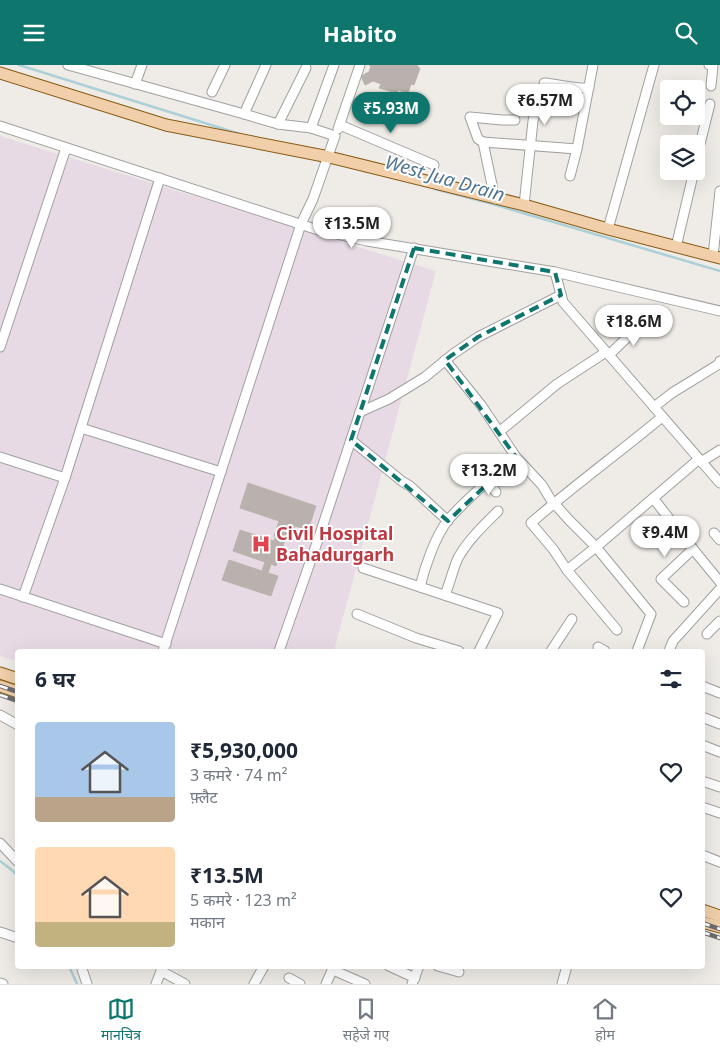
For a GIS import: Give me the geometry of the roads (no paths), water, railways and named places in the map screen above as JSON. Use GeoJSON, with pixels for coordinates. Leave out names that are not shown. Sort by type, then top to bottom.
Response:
{"type":"FeatureCollection","features":[{"type":"Feature","properties":{"kind":"main road"},"geometry":{"type":"LineString","coordinates":[[0,73],[166,125],[328,157],[524,205],[716,257]]}},
{"type":"Feature","properties":{"kind":"main road"},"geometry":{"type":"LineString","coordinates":[[0,673],[15,678]]}},
{"type":"Feature","properties":{"kind":"main road"},"geometry":{"type":"LineString","coordinates":[[0,686],[15,691]]}},
{"type":"Feature","properties":{"kind":"main road"},"geometry":{"type":"LineString","coordinates":[[705,911],[720,916]]}},
{"type":"Feature","properties":{"kind":"main road"},"geometry":{"type":"LineString","coordinates":[[705,923],[720,927]]}},
{"type":"Feature","properties":{"kind":"street"},"geometry":{"type":"LineString","coordinates":[[68,65],[278,124],[311,128],[335,136]]}},
{"type":"Feature","properties":{"kind":"street"},"geometry":{"type":"LineString","coordinates":[[135,84],[142,65]]}},
{"type":"Feature","properties":{"kind":"street"},"geometry":{"type":"LineString","coordinates":[[212,92],[225,65]]}},
{"type":"Feature","properties":{"kind":"street"},"geometry":{"type":"LineString","coordinates":[[244,114],[266,65]]}},
{"type":"Feature","properties":{"kind":"street"},"geometry":{"type":"LineString","coordinates":[[311,128],[334,65]]}},
{"type":"Feature","properties":{"kind":"street"},"geometry":{"type":"LineString","coordinates":[[0,589],[164,648],[301,224],[313,199],[360,65]]}},
{"type":"Feature","properties":{"kind":"street"},"geometry":{"type":"LineString","coordinates":[[570,176],[593,65]]}},
{"type":"Feature","properties":{"kind":"street"},"geometry":{"type":"LineString","coordinates":[[608,229],[654,65]]}},
{"type":"Feature","properties":{"kind":"street"},"geometry":{"type":"LineString","coordinates":[[709,65],[713,66],[714,72],[711,87]]}},
{"type":"Feature","properties":{"kind":"street"},"geometry":{"type":"LineString","coordinates":[[278,124],[306,68]]}},
{"type":"Feature","properties":{"kind":"street"},"geometry":{"type":"LineString","coordinates":[[544,83],[568,85],[572,88],[589,88]]}},
{"type":"Feature","properties":{"kind":"street"},"geometry":{"type":"LineString","coordinates":[[524,205],[533,121],[538,102]]}},
{"type":"Feature","properties":{"kind":"street"},"geometry":{"type":"LineString","coordinates":[[702,135],[710,104]]}},
{"type":"Feature","properties":{"kind":"street"},"geometry":{"type":"LineString","coordinates":[[515,119],[502,120],[470,117],[478,139],[483,142],[577,149]]}},
{"type":"Feature","properties":{"kind":"street"},"geometry":{"type":"LineString","coordinates":[[340,125],[434,165]]}},
{"type":"Feature","properties":{"kind":"street"},"geometry":{"type":"LineString","coordinates":[[0,126],[301,224],[367,241],[555,272],[720,311]]}},
{"type":"Feature","properties":{"kind":"street"},"geometry":{"type":"LineString","coordinates":[[483,142],[495,199]]}},
{"type":"Feature","properties":{"kind":"street"},"geometry":{"type":"LineString","coordinates":[[0,347],[66,148]]}},
{"type":"Feature","properties":{"kind":"street"},"geometry":{"type":"LineString","coordinates":[[24,597],[65,478],[160,178]]}},
{"type":"Feature","properties":{"kind":"street"},"geometry":{"type":"LineString","coordinates":[[676,247],[692,180]]}},
{"type":"Feature","properties":{"kind":"street"},"geometry":{"type":"LineString","coordinates":[[716,257],[720,191]]}},
{"type":"Feature","properties":{"kind":"street"},"geometry":{"type":"LineString","coordinates":[[280,649],[414,248]]}},
{"type":"Feature","properties":{"kind":"street"},"geometry":{"type":"LineString","coordinates":[[555,272],[563,302],[720,483]]}},
{"type":"Feature","properties":{"kind":"street"},"geometry":{"type":"LineString","coordinates":[[360,412],[390,399],[425,377],[445,360],[478,337],[561,295]]}},
{"type":"Feature","properties":{"kind":"street"},"geometry":{"type":"LineString","coordinates":[[500,432],[557,384],[607,353],[643,322]]}},
{"type":"Feature","properties":{"kind":"street"},"geometry":{"type":"LineString","coordinates":[[445,360],[470,390],[516,457],[542,485],[554,503],[596,547],[651,614],[638,649]]}},
{"type":"Feature","properties":{"kind":"street"},"geometry":{"type":"LineString","coordinates":[[654,407],[672,393],[719,364],[720,361]]}},
{"type":"Feature","properties":{"kind":"street"},"geometry":{"type":"LineString","coordinates":[[617,630],[531,523],[662,417]]}},
{"type":"Feature","properties":{"kind":"street"},"geometry":{"type":"LineString","coordinates":[[81,428],[221,472]]}},
{"type":"Feature","properties":{"kind":"street"},"geometry":{"type":"LineString","coordinates":[[351,440],[410,486],[448,521]]}},
{"type":"Feature","properties":{"kind":"street"},"geometry":{"type":"LineString","coordinates":[[567,570],[700,460],[720,450]]}},
{"type":"Feature","properties":{"kind":"street"},"geometry":{"type":"LineString","coordinates":[[0,457],[65,478]]}},
{"type":"Feature","properties":{"kind":"street"},"geometry":{"type":"LineString","coordinates":[[420,587],[436,539],[448,521],[488,481],[516,457]]}},
{"type":"Feature","properties":{"kind":"street"},"geometry":{"type":"LineString","coordinates":[[488,481],[496,492]]}},
{"type":"Feature","properties":{"kind":"street"},"geometry":{"type":"LineString","coordinates":[[653,498],[720,582]]}},
{"type":"Feature","properties":{"kind":"street"},"geometry":{"type":"LineString","coordinates":[[445,595],[463,550],[498,511]]}},
{"type":"Feature","properties":{"kind":"street"},"geometry":{"type":"LineString","coordinates":[[684,602],[661,579],[693,549]]}},
{"type":"Feature","properties":{"kind":"street"},"geometry":{"type":"LineString","coordinates":[[363,568],[498,613],[480,649]]}},
{"type":"Feature","properties":{"kind":"street"},"geometry":{"type":"LineString","coordinates":[[670,649],[673,641],[720,589]]}},
{"type":"Feature","properties":{"kind":"street"},"geometry":{"type":"LineString","coordinates":[[357,614],[416,638],[452,649]]}},
{"type":"Feature","properties":{"kind":"street"},"geometry":{"type":"LineString","coordinates":[[552,649],[572,619]]}},
{"type":"Feature","properties":{"kind":"street"},"geometry":{"type":"LineString","coordinates":[[708,634],[720,621]]}},
{"type":"Feature","properties":{"kind":"street"},"geometry":{"type":"LineString","coordinates":[[705,687],[720,693]]}},
{"type":"Feature","properties":{"kind":"street"},"geometry":{"type":"LineString","coordinates":[[0,715],[15,723]]}},
{"type":"Feature","properties":{"kind":"street"},"geometry":{"type":"LineString","coordinates":[[705,718],[720,723]]}},
{"type":"Feature","properties":{"kind":"street"},"geometry":{"type":"LineString","coordinates":[[705,746],[720,752]]}},
{"type":"Feature","properties":{"kind":"street"},"geometry":{"type":"LineString","coordinates":[[705,782],[720,787]]}},
{"type":"Feature","properties":{"kind":"street"},"geometry":{"type":"LineString","coordinates":[[705,808],[720,813]]}},
{"type":"Feature","properties":{"kind":"street"},"geometry":{"type":"LineString","coordinates":[[0,843],[15,859]]}},
{"type":"Feature","properties":{"kind":"street"},"geometry":{"type":"LineString","coordinates":[[705,856],[720,862]]}},
{"type":"Feature","properties":{"kind":"street"},"geometry":{"type":"LineString","coordinates":[[0,932],[15,936]]}},
{"type":"Feature","properties":{"kind":"street"},"geometry":{"type":"LineString","coordinates":[[82,969],[87,984]]}},
{"type":"Feature","properties":{"kind":"street"},"geometry":{"type":"LineString","coordinates":[[156,984],[160,969]]}},
{"type":"Feature","properties":{"kind":"street"},"geometry":{"type":"LineString","coordinates":[[162,969],[185,984]]}},
{"type":"Feature","properties":{"kind":"street"},"geometry":{"type":"LineString","coordinates":[[254,984],[262,969]]}},
{"type":"Feature","properties":{"kind":"street"},"geometry":{"type":"LineString","coordinates":[[326,984],[334,969]]}},
{"type":"Feature","properties":{"kind":"street"},"geometry":{"type":"LineString","coordinates":[[336,969],[365,984]]}},
{"type":"Feature","properties":{"kind":"street"},"geometry":{"type":"LineString","coordinates":[[394,969],[413,981],[418,969]]}},
{"type":"Feature","properties":{"kind":"street"},"geometry":{"type":"LineString","coordinates":[[448,969],[458,972]]}},
{"type":"Feature","properties":{"kind":"street"},"geometry":{"type":"LineString","coordinates":[[562,984],[566,969]]}},
{"type":"Feature","properties":{"kind":"street"},"geometry":{"type":"LineString","coordinates":[[289,978],[300,984]]}},
{"type":"Feature","properties":{"kind":"waterway","name":"West Jua Drain"},"geometry":{"type":"LineString","coordinates":[[19,65],[240,134]]}},
{"type":"Feature","properties":{"kind":"waterway","name":"West Jua Drain"},"geometry":{"type":"LineString","coordinates":[[435,189],[720,271]]}},
{"type":"Feature","properties":{"kind":"waterway"},"geometry":{"type":"LineString","coordinates":[[0,861],[15,873]]}},
{"type":"Feature","properties":{"kind":"waterway"},"geometry":{"type":"LineString","coordinates":[[70,969],[77,984]]}},
{"type":"Feature","properties":{"kind":"railway"},"geometry":{"type":"LineString","coordinates":[[0,686],[15,691]]}},
{"type":"Feature","properties":{"kind":"railway"},"geometry":{"type":"LineString","coordinates":[[0,695],[15,700]]}},
{"type":"Feature","properties":{"kind":"railway"},"geometry":{"type":"LineString","coordinates":[[705,924],[720,929]]}},
{"type":"Feature","properties":{"kind":"railway"},"geometry":{"type":"LineString","coordinates":[[705,933],[720,938]]}},
{"type":"Feature","properties":{"kind":"place","name":"Civil Hospital Bahadurgarh"},"geometry":{"type":"Point","coordinates":[261,544]}}]}
